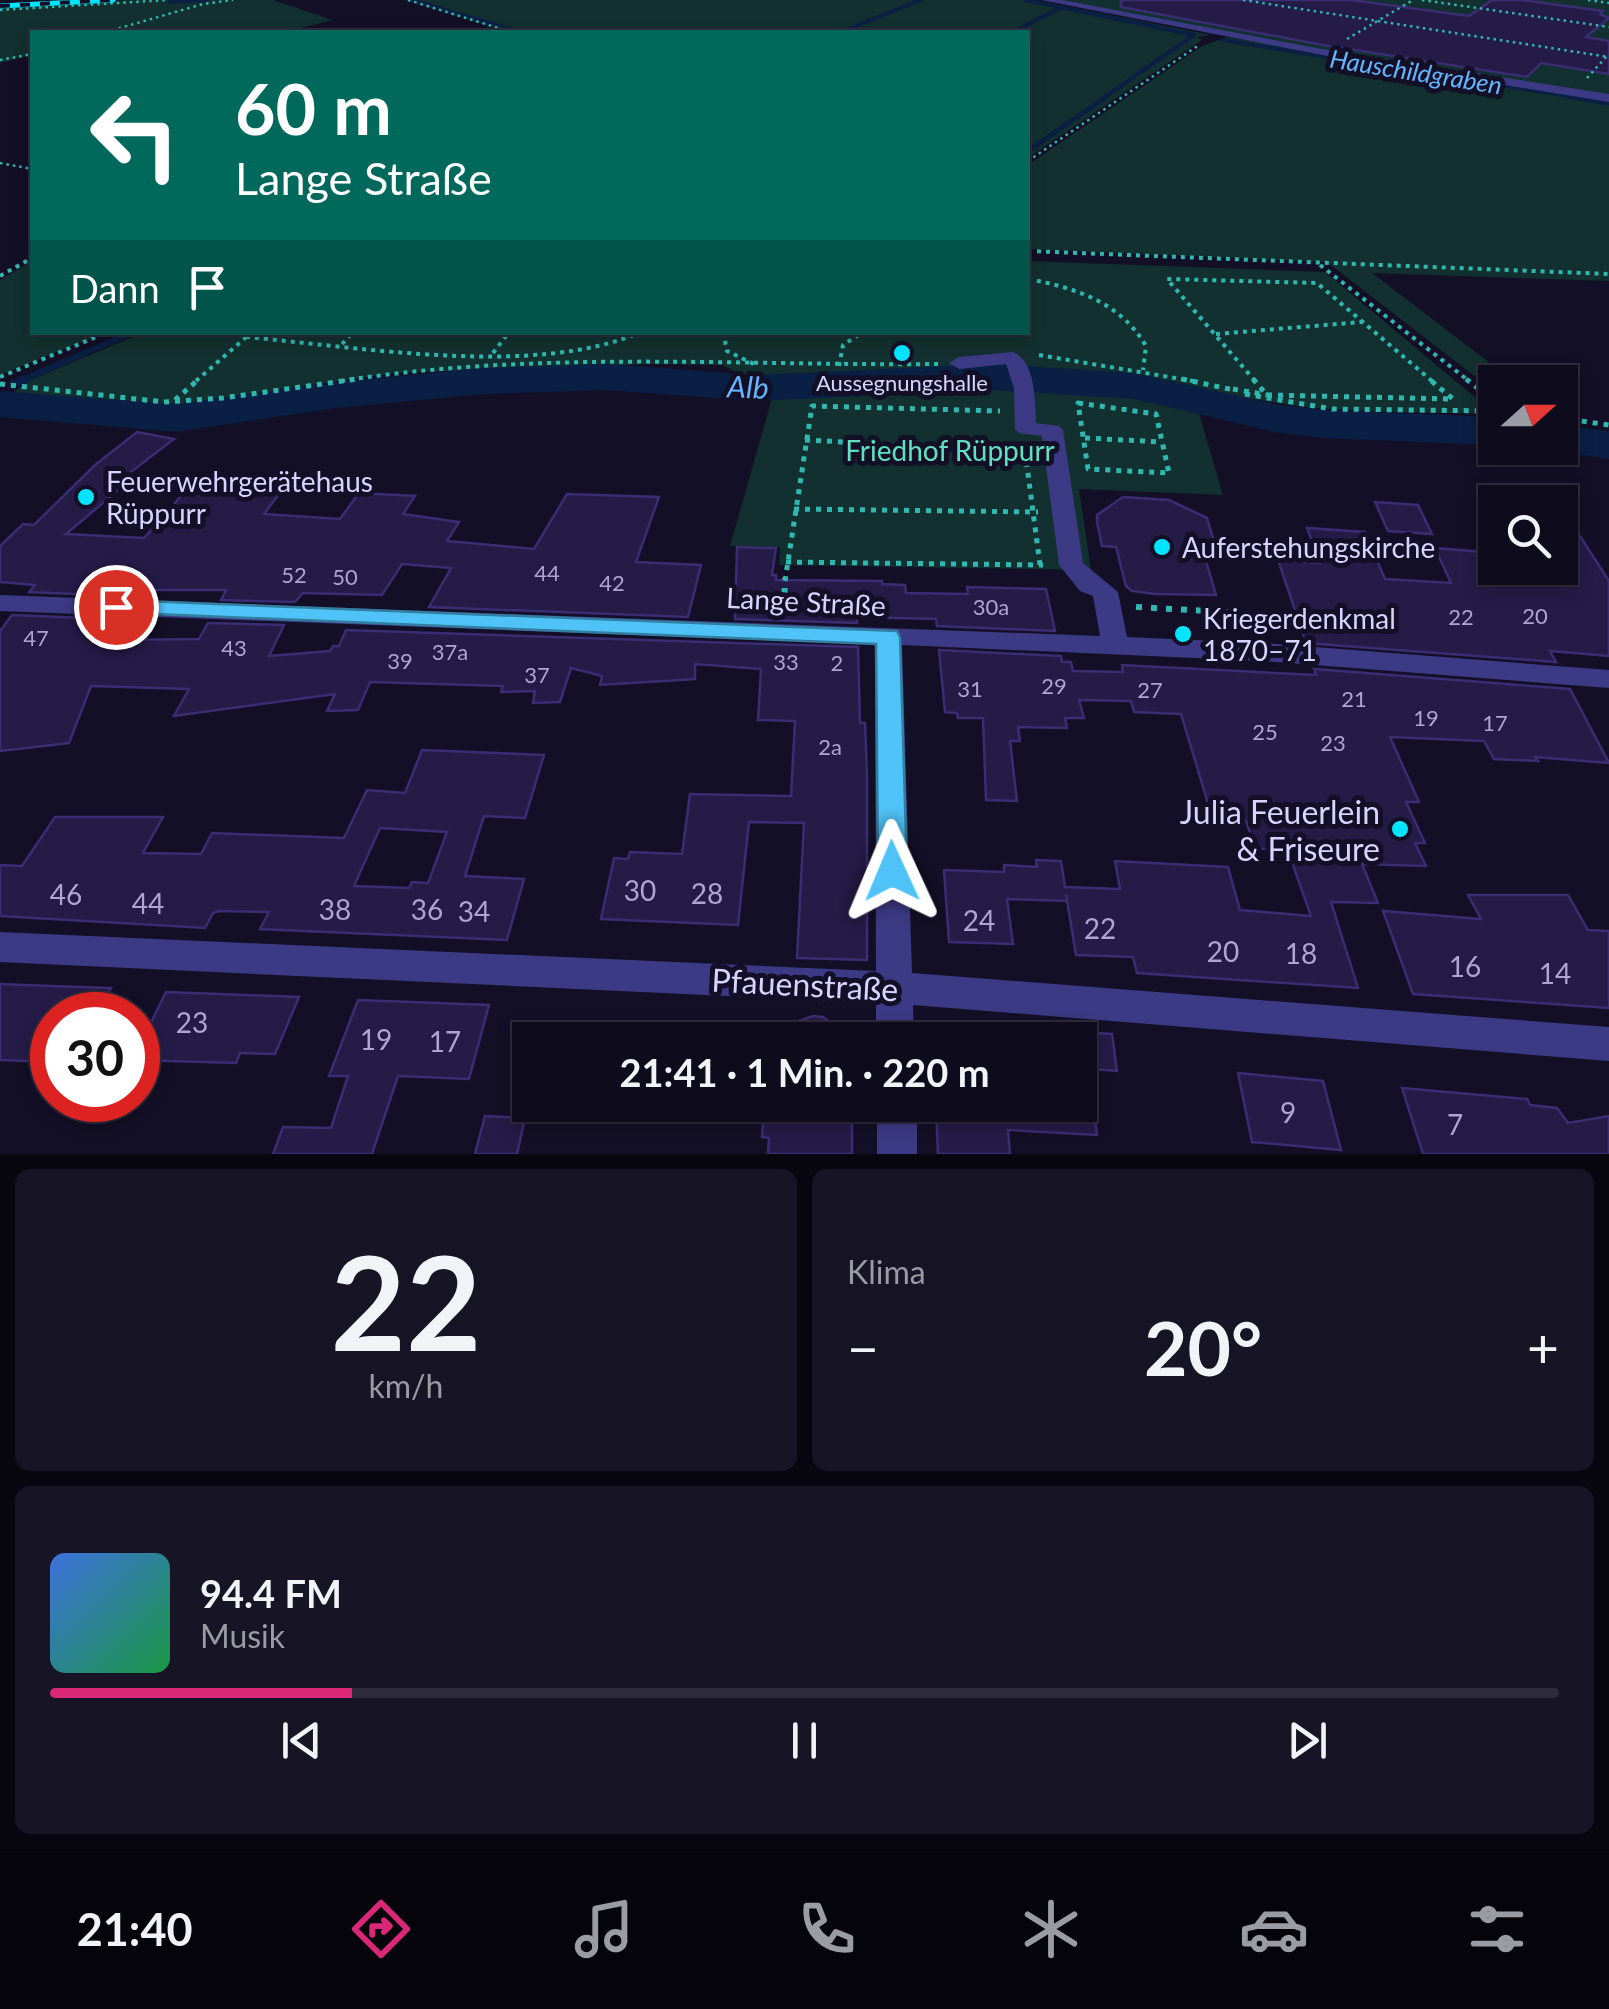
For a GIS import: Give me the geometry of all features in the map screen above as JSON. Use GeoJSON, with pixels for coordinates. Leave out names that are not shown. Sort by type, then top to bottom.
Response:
{"type":"FeatureCollection","features":[{"type":"Feature","properties":{"kind":"street"},"geometry":{"type":"LineString","coordinates":[[1046,0],[1223,35],[1609,98]]}},
{"type":"Feature","properties":{"kind":"street"},"geometry":{"type":"LineString","coordinates":[[959,363],[1022,402],[1052,430],[1071,565],[1089,585],[1105,592],[1115,646]]}},
{"type":"Feature","properties":{"kind":"street","name":"Lange Straße"},"geometry":{"type":"LineString","coordinates":[[0,604],[1262,652],[1609,679]]}},
{"type":"Feature","properties":{"kind":"street"},"geometry":{"type":"LineString","coordinates":[[888,637],[895,1022]]}},
{"type":"Feature","properties":{"kind":"street","name":"Pfauenstraße"},"geometry":{"type":"LineString","coordinates":[[0,946],[894,988],[1609,1044]]}},
{"type":"Feature","properties":{"kind":"street"},"geometry":{"type":"LineString","coordinates":[[897,1122],[898,1154]]}},
{"type":"Feature","properties":{"kind":"path"},"geometry":{"type":"LineString","coordinates":[[0,10],[168,0]]}},
{"type":"Feature","properties":{"kind":"path"},"geometry":{"type":"LineString","coordinates":[[113,30],[203,4],[233,0]]}},
{"type":"Feature","properties":{"kind":"path"},"geometry":{"type":"LineString","coordinates":[[408,0],[506,30]]}},
{"type":"Feature","properties":{"kind":"path"},"geometry":{"type":"LineString","coordinates":[[1243,0],[1608,56]]}},
{"type":"Feature","properties":{"kind":"path"},"geometry":{"type":"LineString","coordinates":[[1336,45],[1413,0]]}},
{"type":"Feature","properties":{"kind":"path"},"geometry":{"type":"LineString","coordinates":[[1422,0],[1609,27]]}},
{"type":"Feature","properties":{"kind":"path"},"geometry":{"type":"LineString","coordinates":[[1588,0],[1609,3]]}},
{"type":"Feature","properties":{"kind":"path"},"geometry":{"type":"LineString","coordinates":[[1030,160],[1204,42],[1223,35]]}},
{"type":"Feature","properties":{"kind":"path"},"geometry":{"type":"LineString","coordinates":[[1,61],[30,54]]}},
{"type":"Feature","properties":{"kind":"path"},"geometry":{"type":"LineString","coordinates":[[1587,78],[1608,56]]}},
{"type":"Feature","properties":{"kind":"path"},"geometry":{"type":"LineString","coordinates":[[0,163],[30,169]]}},
{"type":"Feature","properties":{"kind":"path"},"geometry":{"type":"LineString","coordinates":[[1030,251],[1609,274]]}},
{"type":"Feature","properties":{"kind":"path"},"geometry":{"type":"LineString","coordinates":[[0,276],[30,259]]}},
{"type":"Feature","properties":{"kind":"path"},"geometry":{"type":"LineString","coordinates":[[1318,263],[1478,388]]}},
{"type":"Feature","properties":{"kind":"path"},"geometry":{"type":"LineString","coordinates":[[1030,279],[1076,290],[1118,312],[1140,333],[1146,346],[1143,370]]}},
{"type":"Feature","properties":{"kind":"path"},"geometry":{"type":"LineString","coordinates":[[1040,565],[1031,512],[1020,352],[1266,394],[1453,399],[1317,283],[1168,279],[1266,394]]}},
{"type":"Feature","properties":{"kind":"path"},"geometry":{"type":"LineString","coordinates":[[1216,334],[1363,322]]}},
{"type":"Feature","properties":{"kind":"path"},"geometry":{"type":"LineString","coordinates":[[0,380],[101,335]]}},
{"type":"Feature","properties":{"kind":"path"},"geometry":{"type":"LineString","coordinates":[[173,401],[249,335],[493,353],[608,347],[634,335]]}},
{"type":"Feature","properties":{"kind":"path"},"geometry":{"type":"LineString","coordinates":[[342,344],[350,335]]}},
{"type":"Feature","properties":{"kind":"path"},"geometry":{"type":"LineString","coordinates":[[493,353],[507,335]]}},
{"type":"Feature","properties":{"kind":"path"},"geometry":{"type":"LineString","coordinates":[[722,335],[726,351],[759,367]]}},
{"type":"Feature","properties":{"kind":"path"},"geometry":{"type":"LineString","coordinates":[[839,366],[844,345],[859,335]]}},
{"type":"Feature","properties":{"kind":"path"},"geometry":{"type":"LineString","coordinates":[[467,366],[473,352]]}},
{"type":"Feature","properties":{"kind":"path"},"geometry":{"type":"LineString","coordinates":[[0,380],[80,397],[173,401],[242,395],[393,371],[467,366],[648,361],[759,367],[959,363]]}},
{"type":"Feature","properties":{"kind":"path"},"geometry":{"type":"LineString","coordinates":[[1233,389],[1264,401],[1478,410]]}},
{"type":"Feature","properties":{"kind":"path"},"geometry":{"type":"LineString","coordinates":[[782,632],[786,562],[812,406],[1022,402]]}},
{"type":"Feature","properties":{"kind":"path"},"geometry":{"type":"LineString","coordinates":[[805,440],[1022,402]]}},
{"type":"Feature","properties":{"kind":"path"},"geometry":{"type":"LineString","coordinates":[[1078,403],[1156,414],[1168,473],[1088,468],[1085,438],[1078,403]]}},
{"type":"Feature","properties":{"kind":"path"},"geometry":{"type":"LineString","coordinates":[[1578,421],[1609,425]]}},
{"type":"Feature","properties":{"kind":"path"},"geometry":{"type":"LineString","coordinates":[[1085,438],[1162,442]]}},
{"type":"Feature","properties":{"kind":"path"},"geometry":{"type":"LineString","coordinates":[[794,509],[1061,512]]}},
{"type":"Feature","properties":{"kind":"path"},"geometry":{"type":"LineString","coordinates":[[786,562],[1071,565]]}},
{"type":"Feature","properties":{"kind":"path"},"geometry":{"type":"LineString","coordinates":[[1108,605],[1244,613],[1262,652]]}},
{"type":"Feature","properties":{"kind":"green space"},"geometry":{"type":"Polygon","coordinates":[[[129,0],[273,0],[333,20],[293,30],[30,30],[30,56],[0,63],[0,7],[129,0]]]}},
{"type":"Feature","properties":{"kind":"green space"},"geometry":{"type":"Polygon","coordinates":[[[405,0],[1035,0],[1211,35],[1197,37],[1202,40],[1030,157],[1030,30],[502,30],[405,0]]]}},
{"type":"Feature","properties":{"kind":"green space"},"geometry":{"type":"Polygon","coordinates":[[[1052,0],[1609,0],[1609,96],[1330,53],[1052,0]]]}},
{"type":"Feature","properties":{"kind":"green space"},"geometry":{"type":"Polygon","coordinates":[[[1227,37],[1609,100],[1609,281],[1372,273],[1493,365],[1478,365],[1478,379],[1327,262],[1030,249],[1030,164],[1202,46],[1227,37]]]}},
{"type":"Feature","properties":{"kind":"green space","name":"Friedhof Rüppurr"},"geometry":{"type":"Polygon","coordinates":[[[1030,261],[1325,272],[1478,400],[1478,414],[1339,410],[1194,396],[1223,495],[1079,489],[1091,570],[779,565],[780,547],[730,546],[774,391],[722,365],[394,373],[181,404],[10,395],[28,381],[137,335],[1030,335],[1030,261]]]}},
{"type":"Feature","properties":{"kind":"green space"},"geometry":{"type":"Polygon","coordinates":[[[30,262],[30,335],[99,335],[0,375],[0,280],[30,262]]]}},
{"type":"Feature","properties":{"kind":"building"},"geometry":{"type":"Polygon","coordinates":[[[1121,0],[1351,0],[1469,16],[1492,0],[1522,0],[1603,11],[1600,14],[1609,18],[1586,37],[1609,41],[1609,74],[1541,63],[1527,77],[1323,45],[1121,7],[1121,0]]]}},
{"type":"Feature","properties":{"kind":"building"},"geometry":{"type":"Polygon","coordinates":[[[137,432],[174,439],[119,481],[128,482],[66,534],[144,538],[191,485],[283,489],[264,514],[340,519],[359,493],[415,496],[403,514],[459,522],[447,541],[534,549],[567,494],[659,497],[636,562],[701,565],[688,617],[429,607],[451,568],[402,564],[382,595],[303,593],[295,602],[221,600],[226,590],[153,590],[148,597],[29,592],[35,585],[0,582],[0,546],[23,524],[34,525],[95,465],[137,432]]]}},
{"type":"Feature","properties":{"kind":"building","name":"Auferstehungskirche"},"geometry":{"type":"Polygon","coordinates":[[[1123,497],[1169,500],[1207,518],[1217,552],[1203,551],[1216,595],[1156,594],[1132,591],[1126,586],[1116,547],[1102,546],[1097,522],[1097,515],[1123,497]]]}},
{"type":"Feature","properties":{"kind":"building"},"geometry":{"type":"Polygon","coordinates":[[[1375,502],[1418,505],[1432,534],[1388,531],[1375,502]]]}},
{"type":"Feature","properties":{"kind":"building"},"geometry":{"type":"Polygon","coordinates":[[[1307,528],[1365,532],[1385,579],[1451,583],[1435,548],[1478,552],[1478,585],[1578,585],[1578,533],[1609,581],[1609,656],[1550,651],[1556,662],[1306,643],[1278,560],[1320,563],[1307,528]]]}},
{"type":"Feature","properties":{"kind":"building"},"geometry":{"type":"Polygon","coordinates":[[[737,547],[776,548],[772,575],[776,575],[776,580],[882,581],[905,585],[906,593],[968,594],[967,587],[1046,589],[1055,631],[937,626],[936,619],[857,617],[857,623],[735,619],[737,547]]]}},
{"type":"Feature","properties":{"kind":"building"},"geometry":{"type":"Polygon","coordinates":[[[12,615],[133,620],[119,640],[199,639],[208,623],[284,625],[269,656],[330,651],[339,646],[346,630],[858,647],[860,723],[865,723],[867,776],[867,960],[797,958],[804,823],[749,822],[738,925],[601,919],[614,858],[628,859],[630,852],[682,854],[690,794],[791,796],[795,721],[758,720],[761,669],[695,664],[695,679],[600,685],[602,676],[571,668],[560,702],[533,703],[535,691],[501,692],[503,686],[370,682],[358,710],[327,711],[335,694],[174,716],[189,689],[91,686],[69,743],[0,751],[0,631],[12,615]]]}},
{"type":"Feature","properties":{"kind":"building"},"geometry":{"type":"Polygon","coordinates":[[[939,650],[1061,656],[1062,662],[1071,662],[1073,671],[1123,672],[1122,665],[1316,675],[1314,669],[1570,689],[1609,763],[1535,757],[1538,761],[1494,759],[1484,741],[1390,737],[1419,802],[1406,802],[1425,843],[1415,843],[1426,866],[1362,864],[1378,903],[1331,902],[1358,988],[1137,973],[1133,957],[1076,955],[1066,894],[1067,901],[1007,899],[1013,944],[949,942],[944,870],[1004,872],[1004,865],[1037,867],[1036,860],[1061,861],[1065,887],[1120,889],[1115,861],[1228,867],[1240,910],[1311,916],[1288,851],[1255,848],[1246,821],[1213,820],[1181,714],[1134,712],[1131,701],[1079,700],[1084,718],[1065,718],[1067,728],[1018,727],[1020,741],[1010,741],[1017,801],[986,800],[983,718],[958,718],[957,713],[945,712],[939,650]]]}},
{"type":"Feature","properties":{"kind":"building"},"geometry":{"type":"Polygon","coordinates":[[[422,750],[544,755],[525,818],[484,816],[465,876],[524,879],[507,940],[260,929],[269,912],[218,911],[205,928],[0,916],[0,865],[22,866],[55,817],[163,817],[143,853],[201,854],[212,833],[344,838],[367,790],[405,793],[422,750]],[[380,828],[354,886],[409,888],[412,882],[428,883],[447,832],[380,828]]]}},
{"type":"Feature","properties":{"kind":"building"},"geometry":{"type":"Polygon","coordinates":[[[1468,895],[1568,895],[1588,930],[1609,931],[1609,1008],[1413,994],[1383,911],[1481,919],[1468,895]]]}},
{"type":"Feature","properties":{"kind":"building"},"geometry":{"type":"Polygon","coordinates":[[[0,984],[111,988],[109,992],[30,992],[30,1061],[0,1060],[0,984]]]}},
{"type":"Feature","properties":{"kind":"building"},"geometry":{"type":"Polygon","coordinates":[[[166,992],[299,997],[275,1054],[240,1053],[236,1063],[160,1061],[160,1004],[166,992]]]}},
{"type":"Feature","properties":{"kind":"building"},"geometry":{"type":"Polygon","coordinates":[[[358,1000],[489,1005],[469,1079],[398,1076],[372,1154],[273,1154],[283,1127],[331,1128],[348,1076],[329,1076],[358,1000]]]}},
{"type":"Feature","properties":{"kind":"building"},"geometry":{"type":"Polygon","coordinates":[[[813,1016],[830,1022],[796,1022],[813,1016]]]}},
{"type":"Feature","properties":{"kind":"building"},"geometry":{"type":"Polygon","coordinates":[[[1097,1033],[1112,1034],[1117,1071],[1097,1069],[1097,1033]]]}},
{"type":"Feature","properties":{"kind":"building"},"geometry":{"type":"Polygon","coordinates":[[[1238,1073],[1323,1081],[1341,1150],[1252,1142],[1238,1073]]]}},
{"type":"Feature","properties":{"kind":"building"},"geometry":{"type":"Polygon","coordinates":[[[1402,1088],[1527,1099],[1530,1105],[1557,1108],[1568,1123],[1609,1116],[1609,1154],[1423,1154],[1402,1088]]]}},
{"type":"Feature","properties":{"kind":"building"},"geometry":{"type":"Polygon","coordinates":[[[485,1116],[524,1122],[517,1154],[475,1154],[485,1116]]]}},
{"type":"Feature","properties":{"kind":"building"},"geometry":{"type":"Polygon","coordinates":[[[763,1122],[852,1122],[852,1154],[768,1154],[769,1138],[762,1137],[763,1122]]]}},
{"type":"Feature","properties":{"kind":"building"},"geometry":{"type":"Polygon","coordinates":[[[937,1122],[1095,1122],[1097,1135],[1008,1130],[1010,1154],[938,1154],[937,1122]]]}},
{"type":"Feature","properties":{"kind":"waterway"},"geometry":{"type":"LineString","coordinates":[[170,2],[206,0]]}},
{"type":"Feature","properties":{"kind":"waterway"},"geometry":{"type":"LineString","coordinates":[[412,0],[513,30]]}},
{"type":"Feature","properties":{"kind":"waterway"},"geometry":{"type":"LineString","coordinates":[[846,30],[921,0]]}},
{"type":"Feature","properties":{"kind":"waterway"},"geometry":{"type":"LineString","coordinates":[[1026,0],[1061,7]]}},
{"type":"Feature","properties":{"kind":"waterway"},"geometry":{"type":"LineString","coordinates":[[1017,30],[1061,7]]}},
{"type":"Feature","properties":{"kind":"waterway"},"geometry":{"type":"LineString","coordinates":[[1061,7],[1194,35],[1102,99]]}},
{"type":"Feature","properties":{"kind":"waterway","name":"Hauschildgraben"},"geometry":{"type":"LineString","coordinates":[[1223,40],[1586,99]]}},
{"type":"Feature","properties":{"kind":"waterway"},"geometry":{"type":"LineString","coordinates":[[1030,150],[1106,97]]}},
{"type":"Feature","properties":{"kind":"waterway","name":"Hauschildgraben"},"geometry":{"type":"LineString","coordinates":[[1571,97],[1609,103]]}},
{"type":"Feature","properties":{"kind":"waterway"},"geometry":{"type":"LineString","coordinates":[[20,381],[126,335]]}},
{"type":"Feature","properties":{"kind":"waterway","name":"Alb"},"geometry":{"type":"LineString","coordinates":[[0,404],[176,418],[336,395],[484,381],[606,377],[754,388],[991,377],[1134,386],[1274,418],[1323,424],[1478,430]]}},
{"type":"Feature","properties":{"kind":"waterway"},"geometry":{"type":"LineString","coordinates":[[13,384],[26,379]]}},
{"type":"Feature","properties":{"kind":"waterway","name":"Alb"},"geometry":{"type":"LineString","coordinates":[[1578,441],[1609,445]]}},
{"type":"Feature","properties":{"kind":"railway"},"geometry":{"type":"LineString","coordinates":[[0,6],[113,0]]}},
{"type":"Feature","properties":{"kind":"place","name":"Aussegnungshalle"},"geometry":{"type":"Point","coordinates":[902,353]}},
{"type":"Feature","properties":{"kind":"place","name":"Feuerwehrgerätehaus Rüppurr"},"geometry":{"type":"Point","coordinates":[86,497]}},
{"type":"Feature","properties":{"kind":"place","name":"Auferstehungskirche"},"geometry":{"type":"Point","coordinates":[1162,547]}},
{"type":"Feature","properties":{"kind":"place","name":"Kriegerdenkmal 1870–71"},"geometry":{"type":"Point","coordinates":[1183,634]}},
{"type":"Feature","properties":{"kind":"place","name":"Julia Feuerlein & Friseure"},"geometry":{"type":"Point","coordinates":[1400,829]}},
{"type":"Feature","properties":{"kind":"route"},"geometry":{"type":"LineString","coordinates":[[116,607],[888,637],[892,871]]}}]}
